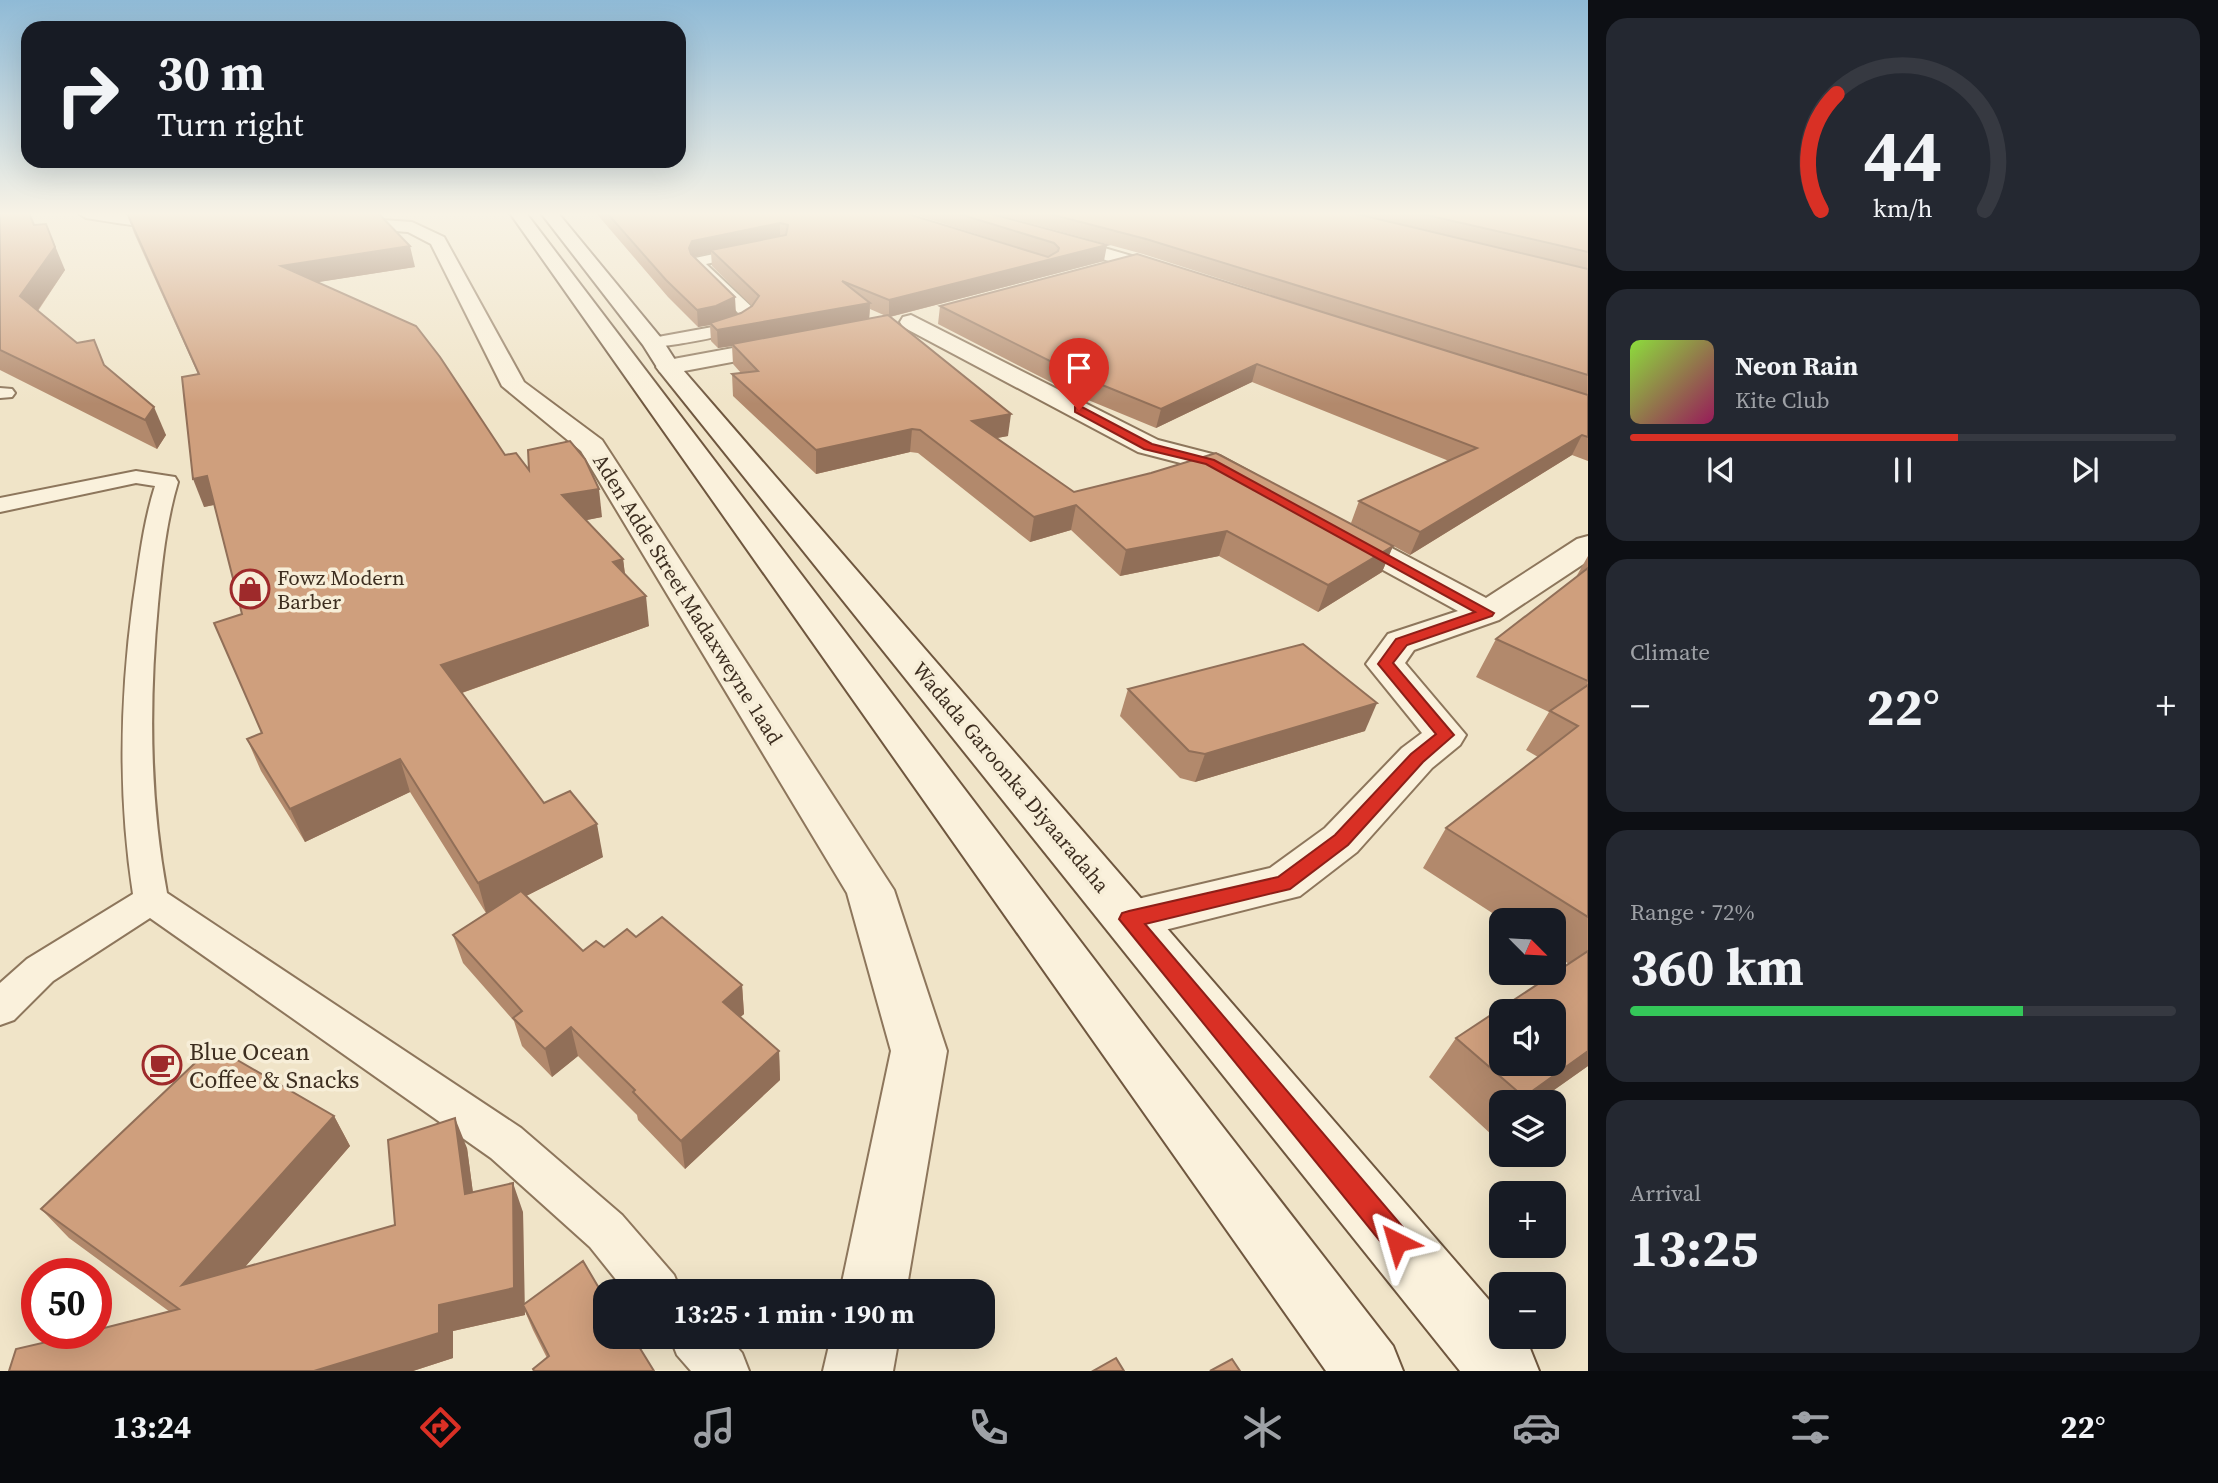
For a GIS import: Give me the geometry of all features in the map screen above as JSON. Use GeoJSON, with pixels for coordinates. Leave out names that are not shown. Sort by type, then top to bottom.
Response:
{"type":"FeatureCollection","features":[{"type":"Feature","properties":{"kind":"street","name":"Aden Adde Street Madaxweyne 1aad"},"geometry":{"type":"LineString","coordinates":[[457,277],[514,386],[592,446],[870,890],[919,1051],[875,1279]]}},
{"type":"Feature","properties":{"kind":"street"},"geometry":{"type":"LineString","coordinates":[[565,277],[1058,953],[1368,1371]]}},
{"type":"Feature","properties":{"kind":"street","name":"Wadada Garoonka Diyaaradaha"},"geometry":{"type":"LineString","coordinates":[[600,277],[661,355],[1504,1371]]}},
{"type":"Feature","properties":{"kind":"street"},"geometry":{"type":"LineString","coordinates":[[1184,277],[1199,282]]}},
{"type":"Feature","properties":{"kind":"street"},"geometry":{"type":"LineString","coordinates":[[911,321],[1148,446],[1210,462],[1270,495]]}},
{"type":"Feature","properties":{"kind":"street"},"geometry":{"type":"LineString","coordinates":[[661,355],[803,342]]}},
{"type":"Feature","properties":{"kind":"street"},"geometry":{"type":"LineString","coordinates":[[1318,521],[1487,613]]}},
{"type":"Feature","properties":{"kind":"street"},"geometry":{"type":"LineString","coordinates":[[1129,919],[1283,883],[1341,840],[1417,758],[1446,735],[1385,664],[1401,642],[1487,613],[1588,546]]}},
{"type":"Feature","properties":{"kind":"street"},"geometry":{"type":"LineString","coordinates":[[858,1371],[863,1349]]}},
{"type":"Feature","properties":{"kind":"lane"},"geometry":{"type":"LineString","coordinates":[[661,355],[747,318],[749,313],[711,277]]}},
{"type":"Feature","properties":{"kind":"lane"},"geometry":{"type":"LineString","coordinates":[[0,505],[136,477],[167,482],[156,515],[135,711],[142,856],[151,900],[506,1143],[606,1231],[646,1279]]}},
{"type":"Feature","properties":{"kind":"lane"},"geometry":{"type":"LineString","coordinates":[[0,1008],[40,970],[151,900]]}},
{"type":"Feature","properties":{"kind":"lane"},"geometry":{"type":"LineString","coordinates":[[705,1349],[724,1371]]}},
{"type":"Feature","properties":{"kind":"building"},"geometry":{"type":"Polygon","coordinates":[[[0,277],[34,277],[20,296],[77,343],[94,340],[104,365],[154,407],[145,420],[0,350],[0,277]]]}},
{"type":"Feature","properties":{"kind":"building"},"geometry":{"type":"Polygon","coordinates":[[[156,277],[306,277],[416,326],[440,357],[505,455],[516,453],[529,470],[528,450],[570,441],[585,459],[599,489],[562,495],[623,559],[613,562],[646,596],[441,665],[544,803],[570,791],[597,824],[478,883],[400,759],[290,809],[247,739],[262,733],[214,623],[242,614],[207,476],[193,479],[182,377],[199,374],[156,277]]]}},
{"type":"Feature","properties":{"kind":"building"},"geometry":{"type":"Polygon","coordinates":[[[663,277],[715,277],[735,297],[716,306],[697,310],[663,277]]]}},
{"type":"Feature","properties":{"kind":"building"},"geometry":{"type":"Polygon","coordinates":[[[739,277],[980,277],[889,300],[842,281],[870,303],[717,330],[710,323],[741,313],[752,306],[759,296],[739,277]]]}},
{"type":"Feature","properties":{"kind":"building"},"geometry":{"type":"Polygon","coordinates":[[[1050,277],[1211,277],[1588,395],[1588,437],[1582,435],[1420,532],[1359,501],[1477,448],[1257,364],[1161,409],[1080,376],[940,306],[1050,277]]]}},
{"type":"Feature","properties":{"kind":"building"},"geometry":{"type":"Polygon","coordinates":[[[1269,277],[1588,277],[1588,375],[1269,277]]]}},
{"type":"Feature","properties":{"kind":"building"},"geometry":{"type":"Polygon","coordinates":[[[888,315],[1011,414],[972,421],[1074,492],[1216,453],[1393,546],[1328,585],[1227,531],[1126,550],[1076,505],[1034,517],[920,430],[912,429],[816,450],[732,374],[758,371],[732,344],[888,315]]]}},
{"type":"Feature","properties":{"kind":"building"},"geometry":{"type":"Polygon","coordinates":[[[1588,568],[1588,681],[1496,639],[1588,568]]]}},
{"type":"Feature","properties":{"kind":"building"},"geometry":{"type":"Polygon","coordinates":[[[1303,644],[1377,703],[1205,754],[1189,751],[1128,689],[1303,644]]]}},
{"type":"Feature","properties":{"kind":"building"},"geometry":{"type":"Polygon","coordinates":[[[1588,685],[1588,917],[1446,828],[1578,726],[1550,711],[1588,685]]]}},
{"type":"Feature","properties":{"kind":"building"},"geometry":{"type":"Polygon","coordinates":[[[521,891],[583,951],[596,941],[604,947],[627,929],[636,937],[662,917],[742,985],[723,1002],[779,1051],[681,1141],[633,1092],[635,1090],[571,1027],[545,1049],[513,1018],[522,1011],[453,935],[521,891]]]}},
{"type":"Feature","properties":{"kind":"building"},"geometry":{"type":"Polygon","coordinates":[[[1588,951],[1588,1051],[1566,1067],[1566,999],[1515,999],[1536,985],[1566,985],[1566,966],[1588,951]]]}},
{"type":"Feature","properties":{"kind":"building"},"geometry":{"type":"Polygon","coordinates":[[[1489,1016],[1489,1067],[1456,1038],[1489,1016]]]}},
{"type":"Feature","properties":{"kind":"building"},"geometry":{"type":"Polygon","coordinates":[[[213,1046],[334,1116],[182,1285],[395,1225],[388,1140],[455,1118],[465,1194],[513,1183],[514,1288],[439,1305],[439,1333],[314,1371],[9,1371],[16,1349],[112,1349],[112,1326],[179,1309],[41,1209],[213,1046]]]}},
{"type":"Feature","properties":{"kind":"building"},"geometry":{"type":"Polygon","coordinates":[[[1500,1076],[1553,1076],[1534,1090],[1516,1090],[1500,1076]]]}},
{"type":"Feature","properties":{"kind":"building"},"geometry":{"type":"Polygon","coordinates":[[[583,1261],[594,1279],[593,1349],[640,1349],[654,1371],[534,1371],[533,1369],[549,1356],[523,1305],[583,1261]]]}},
{"type":"Feature","properties":{"kind":"building"},"geometry":{"type":"Polygon","coordinates":[[[1116,1358],[1124,1371],[1093,1371],[1116,1358]]]}},
{"type":"Feature","properties":{"kind":"building"},"geometry":{"type":"Polygon","coordinates":[[[1232,1359],[1240,1371],[1210,1371],[1232,1359]]]}},
{"type":"Feature","properties":{"kind":"place","name":"Fowz Modern Barber"},"geometry":{"type":"Point","coordinates":[250,589]}},
{"type":"Feature","properties":{"kind":"place","name":"Blue Ocean Coffee & Snacks"},"geometry":{"type":"Point","coordinates":[162,1065]}},
{"type":"Feature","properties":{"kind":"route"},"geometry":{"type":"LineString","coordinates":[[1079,410],[1148,446],[1210,462],[1487,613],[1401,642],[1385,664],[1417,698],[1446,735],[1417,758],[1341,840],[1283,883],[1129,919],[1397,1242]]}}]}
